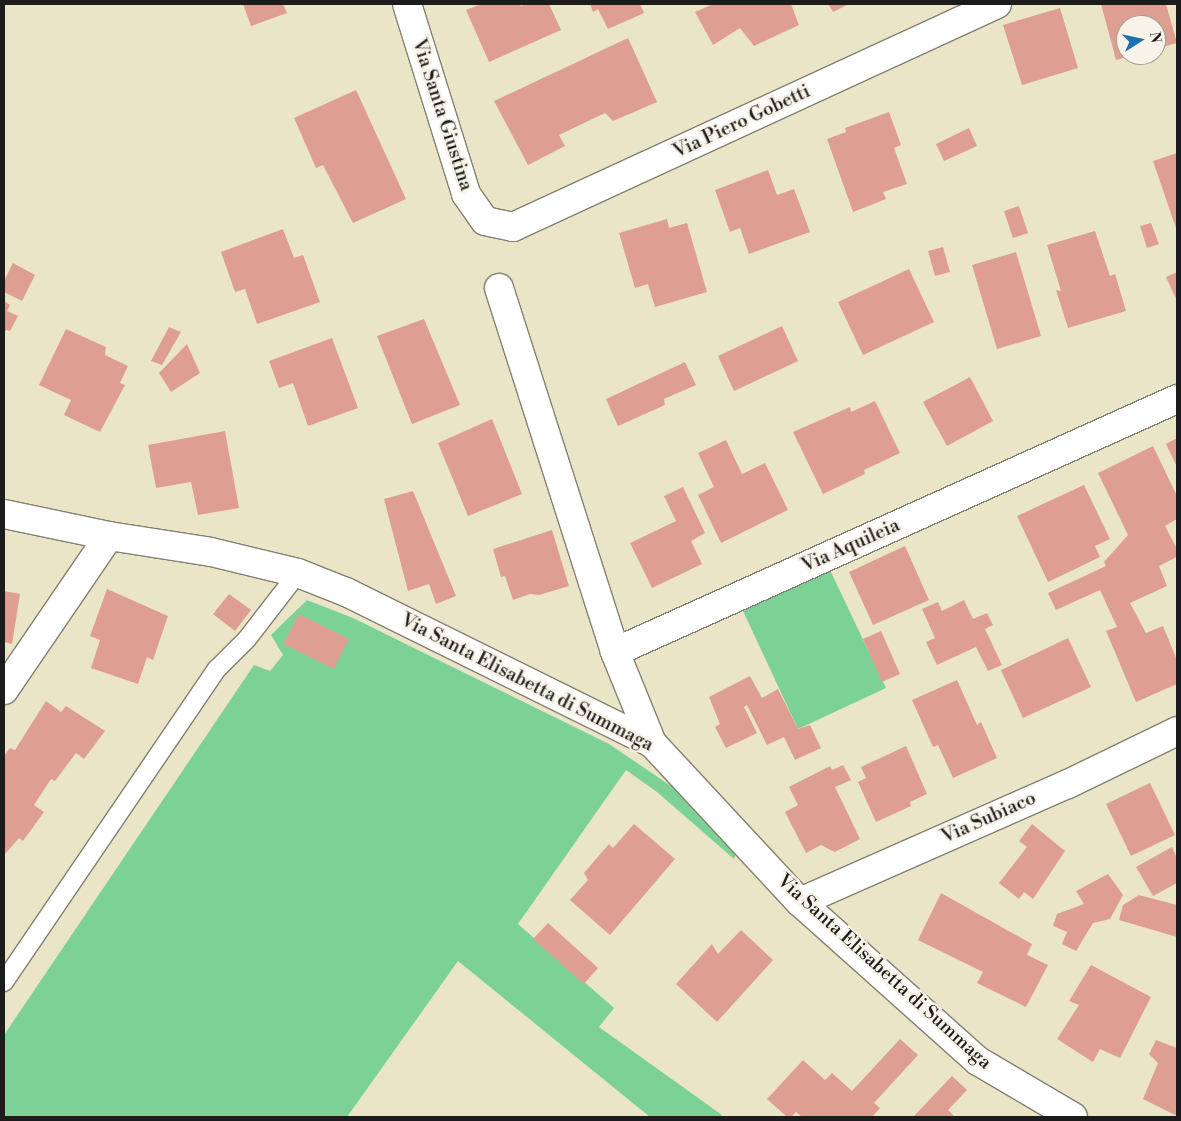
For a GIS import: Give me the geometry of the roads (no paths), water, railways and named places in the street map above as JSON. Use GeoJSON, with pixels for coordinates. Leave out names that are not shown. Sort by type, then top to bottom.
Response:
{"type":"FeatureCollection","features":[{"type":"Feature","properties":{"kind":"street","name":"Via Santa Giustina"},"geometry":{"type":"LineString","coordinates":[[407,4],[464,189],[485,221]]}},
{"type":"Feature","properties":{"kind":"street","name":"Via Piero Gobetti"},"geometry":{"type":"LineString","coordinates":[[485,221],[513,227],[997,4]]}},
{"type":"Feature","properties":{"kind":"street"},"geometry":{"type":"LineString","coordinates":[[499,288],[615,652],[652,743]]}},
{"type":"Feature","properties":{"kind":"street","name":"Via Aquileia"},"geometry":{"type":"LineString","coordinates":[[615,652],[1177,399]]}},
{"type":"Feature","properties":{"kind":"street","name":"Via Santa Elisabetta di Summaga"},"geometry":{"type":"LineString","coordinates":[[4,514],[110,536],[211,552],[298,573],[346,592],[652,743],[800,902],[978,1061],[1072,1117]]}},
{"type":"Feature","properties":{"kind":"street"},"geometry":{"type":"LineString","coordinates":[[4,690],[110,536]]}},
{"type":"Feature","properties":{"kind":"street","name":"Via Subiaco"},"geometry":{"type":"LineString","coordinates":[[800,902],[1068,784],[1177,731]]}},
{"type":"Feature","properties":{"kind":"lane"},"geometry":{"type":"LineString","coordinates":[[4,982],[217,669],[248,639],[298,573]]}}]}
